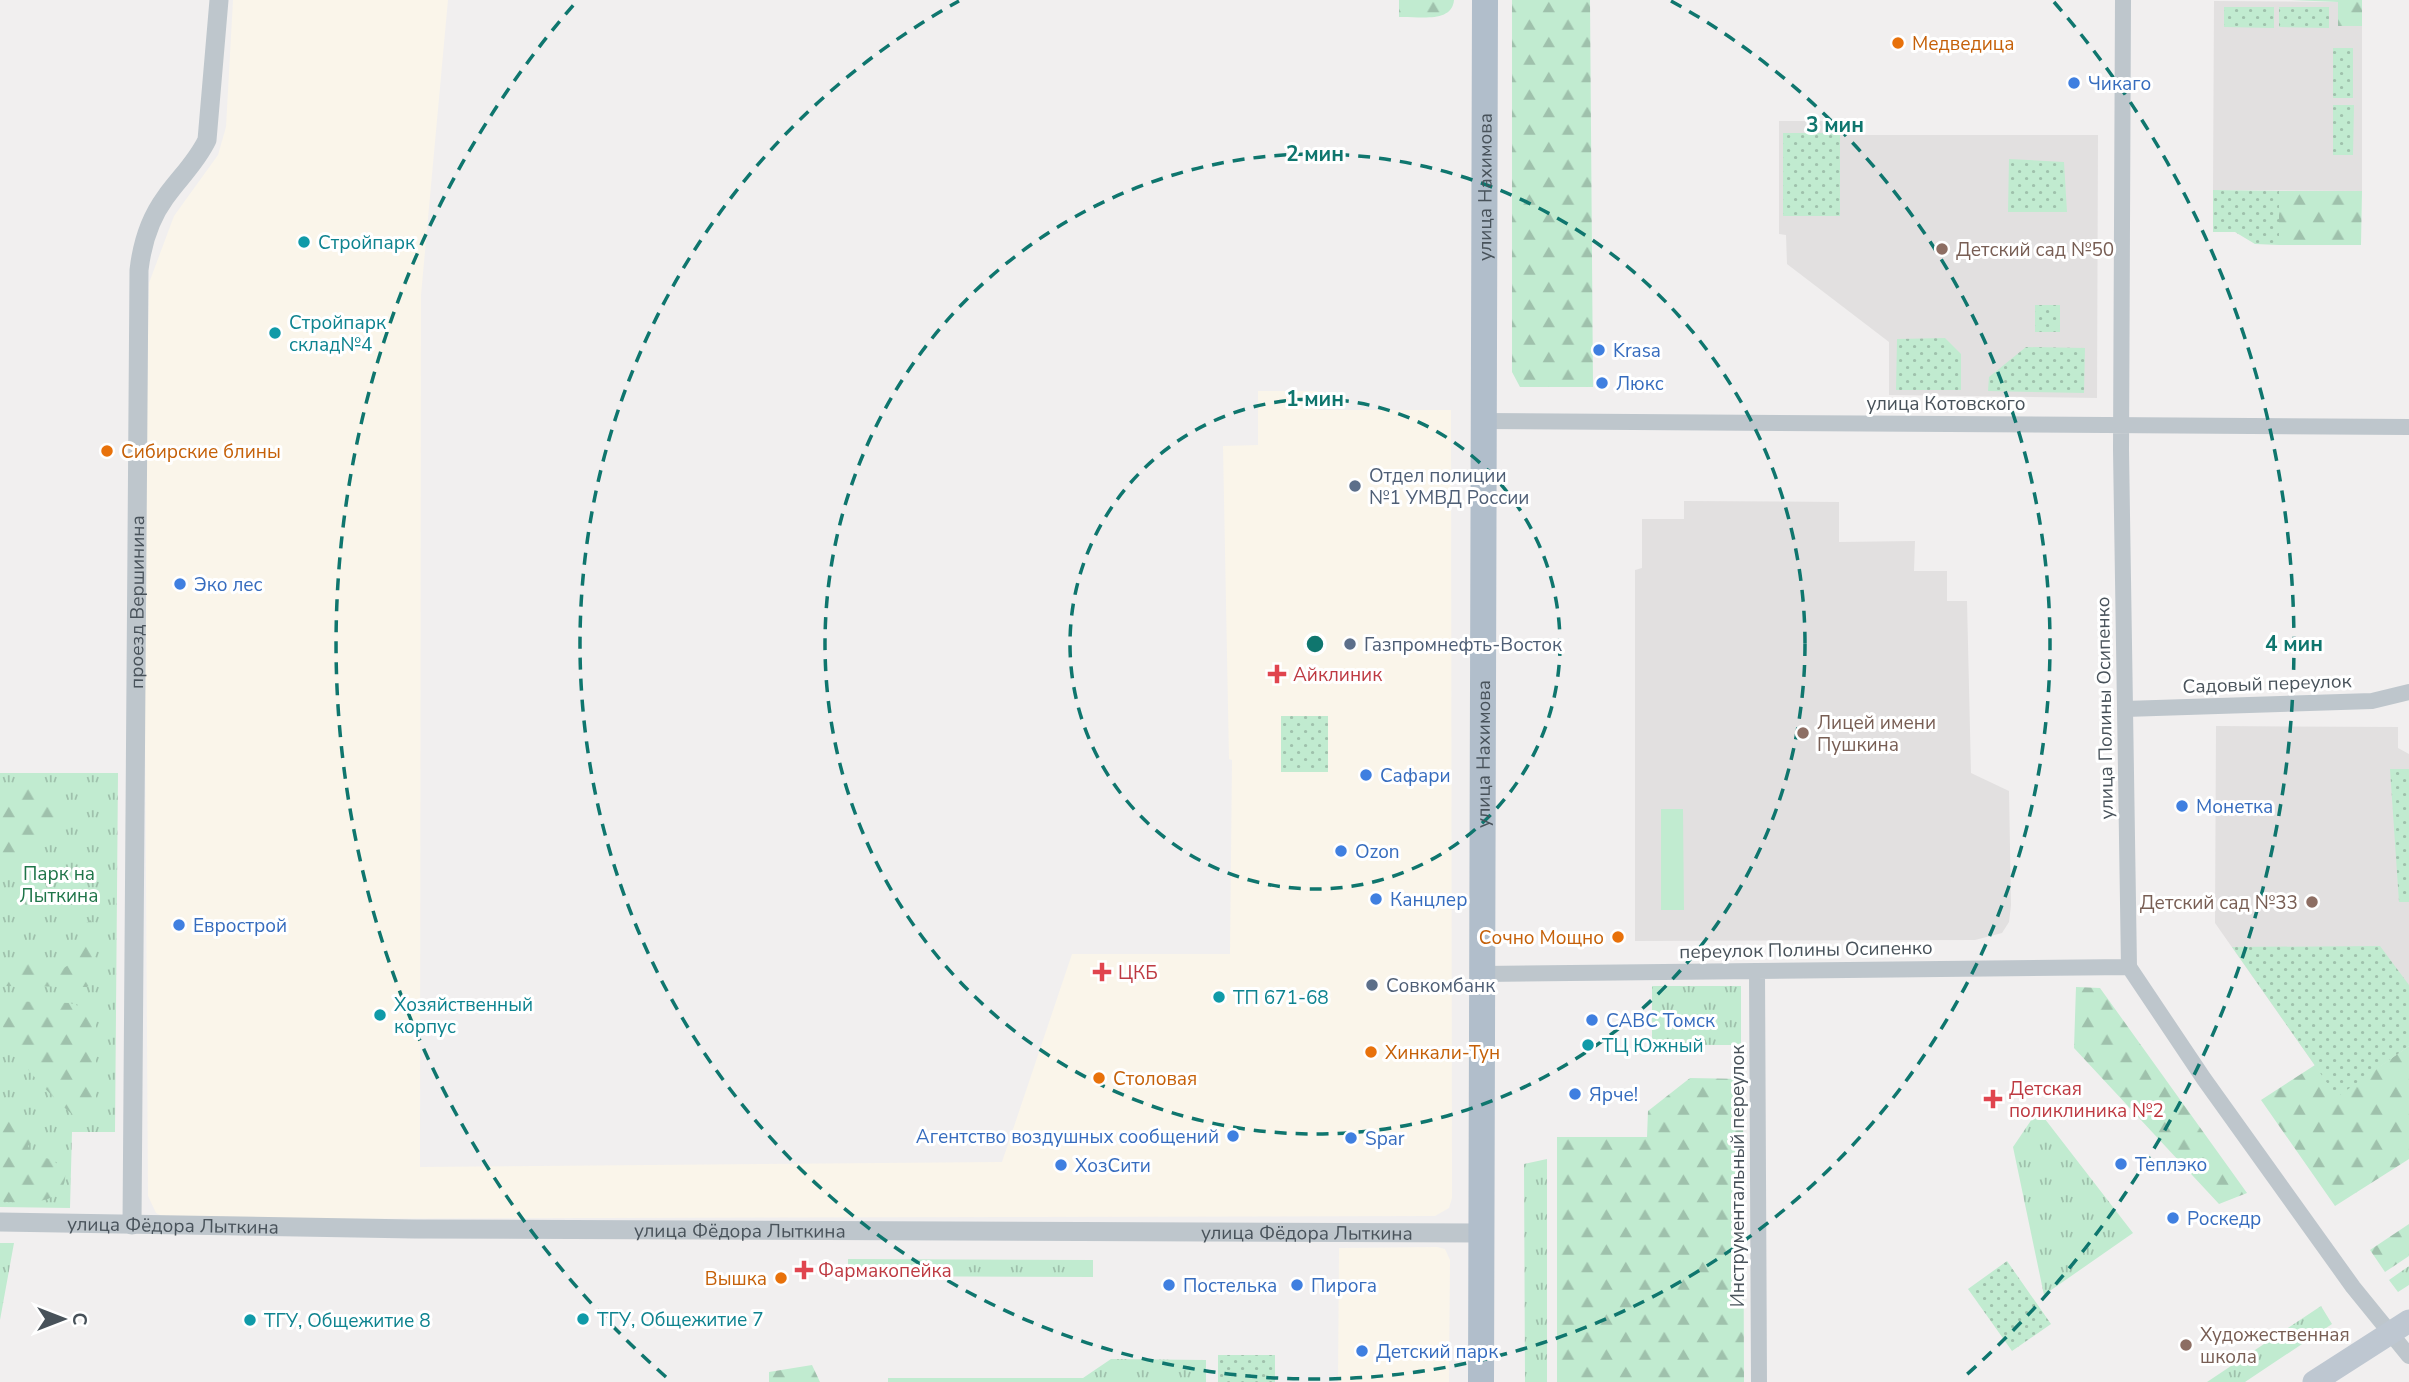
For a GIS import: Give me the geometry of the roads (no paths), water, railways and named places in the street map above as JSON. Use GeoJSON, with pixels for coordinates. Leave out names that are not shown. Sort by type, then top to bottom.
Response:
{"type":"FeatureCollection","features":[{"type":"Feature","properties":{"kind":"main road","name":"улица Нахимова"},"geometry":{"type":"LineString","coordinates":[[1481,1382],[1485,0]]}},
{"type":"Feature","properties":{"kind":"main road"},"geometry":{"type":"LineString","coordinates":[[2314,1382],[2399,1327]]}},
{"type":"Feature","properties":{"kind":"street","name":"проезд Вершинина"},"geometry":{"type":"LineString","coordinates":[[132,1225],[139,270],[146,233],[155,212],[198,159],[207,140],[219,0]]}},
{"type":"Feature","properties":{"kind":"street","name":"улица Полины Осипенко"},"geometry":{"type":"LineString","coordinates":[[2123,0],[2122,425],[2130,967]]}},
{"type":"Feature","properties":{"kind":"street","name":"улица Котовского"},"geometry":{"type":"LineString","coordinates":[[1483,421],[2409,426]]}},
{"type":"Feature","properties":{"kind":"street","name":"Садовый переулок"},"geometry":{"type":"LineString","coordinates":[[2125,709],[2372,701],[2409,692]]}},
{"type":"Feature","properties":{"kind":"street","name":"переулок Полины Осипенко"},"geometry":{"type":"LineString","coordinates":[[1482,974],[2130,967]]}},
{"type":"Feature","properties":{"kind":"street"},"geometry":{"type":"LineString","coordinates":[[2130,967],[2212,1090],[2399,1327],[2409,1356]]}},
{"type":"Feature","properties":{"kind":"street","name":"Инструментальный переулок"},"geometry":{"type":"LineString","coordinates":[[1757,971],[1759,1382]]}},
{"type":"Feature","properties":{"kind":"street","name":"улица Фёдора Лыткина"},"geometry":{"type":"LineString","coordinates":[[0,1222],[1087,1233],[1481,1233]]}},
{"type":"Feature","properties":{"kind":"place","name":"Медведица"},"geometry":{"type":"Point","coordinates":[1898,43]}},
{"type":"Feature","properties":{"kind":"place","name":"Чикаго"},"geometry":{"type":"Point","coordinates":[2074,83]}},
{"type":"Feature","properties":{"kind":"place","name":"Стройпарк"},"geometry":{"type":"Point","coordinates":[304,242]}},
{"type":"Feature","properties":{"kind":"place","name":"Детский сад №50"},"geometry":{"type":"Point","coordinates":[1942,249]}},
{"type":"Feature","properties":{"kind":"place","name":"Стройпарк склад№4"},"geometry":{"type":"Point","coordinates":[275,333]}},
{"type":"Feature","properties":{"kind":"place","name":"Krasa"},"geometry":{"type":"Point","coordinates":[1599,350]}},
{"type":"Feature","properties":{"kind":"place","name":"Люкс"},"geometry":{"type":"Point","coordinates":[1602,383]}},
{"type":"Feature","properties":{"kind":"place","name":"Сибирские блины"},"geometry":{"type":"Point","coordinates":[107,451]}},
{"type":"Feature","properties":{"kind":"place","name":"Отдел полиции №1 УМВД России"},"geometry":{"type":"Point","coordinates":[1355,486]}},
{"type":"Feature","properties":{"kind":"place","name":"Эко лес"},"geometry":{"type":"Point","coordinates":[180,584]}},
{"type":"Feature","properties":{"kind":"place","name":"Газпромнефть-Восток"},"geometry":{"type":"Point","coordinates":[1350,644]}},
{"type":"Feature","properties":{"kind":"place","name":"Айклиник"},"geometry":{"type":"Point","coordinates":[1277,674]}},
{"type":"Feature","properties":{"kind":"place","name":"Лицей имени Пушкина"},"geometry":{"type":"Point","coordinates":[1803,733]}},
{"type":"Feature","properties":{"kind":"place","name":"Сафари"},"geometry":{"type":"Point","coordinates":[1366,775]}},
{"type":"Feature","properties":{"kind":"place","name":"Монетка"},"geometry":{"type":"Point","coordinates":[2182,806]}},
{"type":"Feature","properties":{"kind":"place","name":"Ozon"},"geometry":{"type":"Point","coordinates":[1341,851]}},
{"type":"Feature","properties":{"kind":"place","name":"Канцлер"},"geometry":{"type":"Point","coordinates":[1376,899]}},
{"type":"Feature","properties":{"kind":"place","name":"Детский сад №33"},"geometry":{"type":"Point","coordinates":[2312,902]}},
{"type":"Feature","properties":{"kind":"place","name":"Еврострой"},"geometry":{"type":"Point","coordinates":[179,925]}},
{"type":"Feature","properties":{"kind":"place","name":"Сочно Мощно"},"geometry":{"type":"Point","coordinates":[1618,937]}},
{"type":"Feature","properties":{"kind":"place","name":"ЦКБ"},"geometry":{"type":"Point","coordinates":[1102,972]}},
{"type":"Feature","properties":{"kind":"place","name":"Совкомбанк"},"geometry":{"type":"Point","coordinates":[1372,985]}},
{"type":"Feature","properties":{"kind":"place","name":"ТП 671-68"},"geometry":{"type":"Point","coordinates":[1219,997]}},
{"type":"Feature","properties":{"kind":"place","name":"Хозяйственный корпус"},"geometry":{"type":"Point","coordinates":[380,1015]}},
{"type":"Feature","properties":{"kind":"place","name":"САВС Томск"},"geometry":{"type":"Point","coordinates":[1592,1020]}},
{"type":"Feature","properties":{"kind":"place","name":"ТЦ Южный"},"geometry":{"type":"Point","coordinates":[1588,1045]}},
{"type":"Feature","properties":{"kind":"place","name":"Хинкали-Тун"},"geometry":{"type":"Point","coordinates":[1371,1052]}},
{"type":"Feature","properties":{"kind":"place","name":"Столовая"},"geometry":{"type":"Point","coordinates":[1099,1078]}},
{"type":"Feature","properties":{"kind":"place","name":"Ярче!"},"geometry":{"type":"Point","coordinates":[1575,1094]}},
{"type":"Feature","properties":{"kind":"place","name":"Детская поликлиника №2"},"geometry":{"type":"Point","coordinates":[1993,1099]}},
{"type":"Feature","properties":{"kind":"place","name":"Агентство воздушных сообщений"},"geometry":{"type":"Point","coordinates":[1233,1136]}},
{"type":"Feature","properties":{"kind":"place","name":"Spar"},"geometry":{"type":"Point","coordinates":[1351,1138]}},
{"type":"Feature","properties":{"kind":"place","name":"Теплэко"},"geometry":{"type":"Point","coordinates":[2121,1164]}},
{"type":"Feature","properties":{"kind":"place","name":"ХозСити"},"geometry":{"type":"Point","coordinates":[1061,1165]}},
{"type":"Feature","properties":{"kind":"place","name":"Роскедр"},"geometry":{"type":"Point","coordinates":[2173,1218]}},
{"type":"Feature","properties":{"kind":"place","name":"Фармакопейка"},"geometry":{"type":"Point","coordinates":[804,1270]}},
{"type":"Feature","properties":{"kind":"place","name":"Вышка"},"geometry":{"type":"Point","coordinates":[781,1278]}},
{"type":"Feature","properties":{"kind":"place","name":"Постелька"},"geometry":{"type":"Point","coordinates":[1169,1285]}},
{"type":"Feature","properties":{"kind":"place","name":"Пирога"},"geometry":{"type":"Point","coordinates":[1297,1285]}},
{"type":"Feature","properties":{"kind":"place","name":"ТГУ, Общежитие 7"},"geometry":{"type":"Point","coordinates":[583,1319]}},
{"type":"Feature","properties":{"kind":"place","name":"ТГУ, Общежитие 8"},"geometry":{"type":"Point","coordinates":[250,1320]}},
{"type":"Feature","properties":{"kind":"place","name":"Художественная школа"},"geometry":{"type":"Point","coordinates":[2186,1345]}},
{"type":"Feature","properties":{"kind":"place","name":"Детский парк"},"geometry":{"type":"Point","coordinates":[1362,1351]}},
{"type":"Feature","properties":{"kind":"park label","name":"Парк на Лыткина"},"geometry":{"type":"Point","coordinates":[59,884]}}]}
